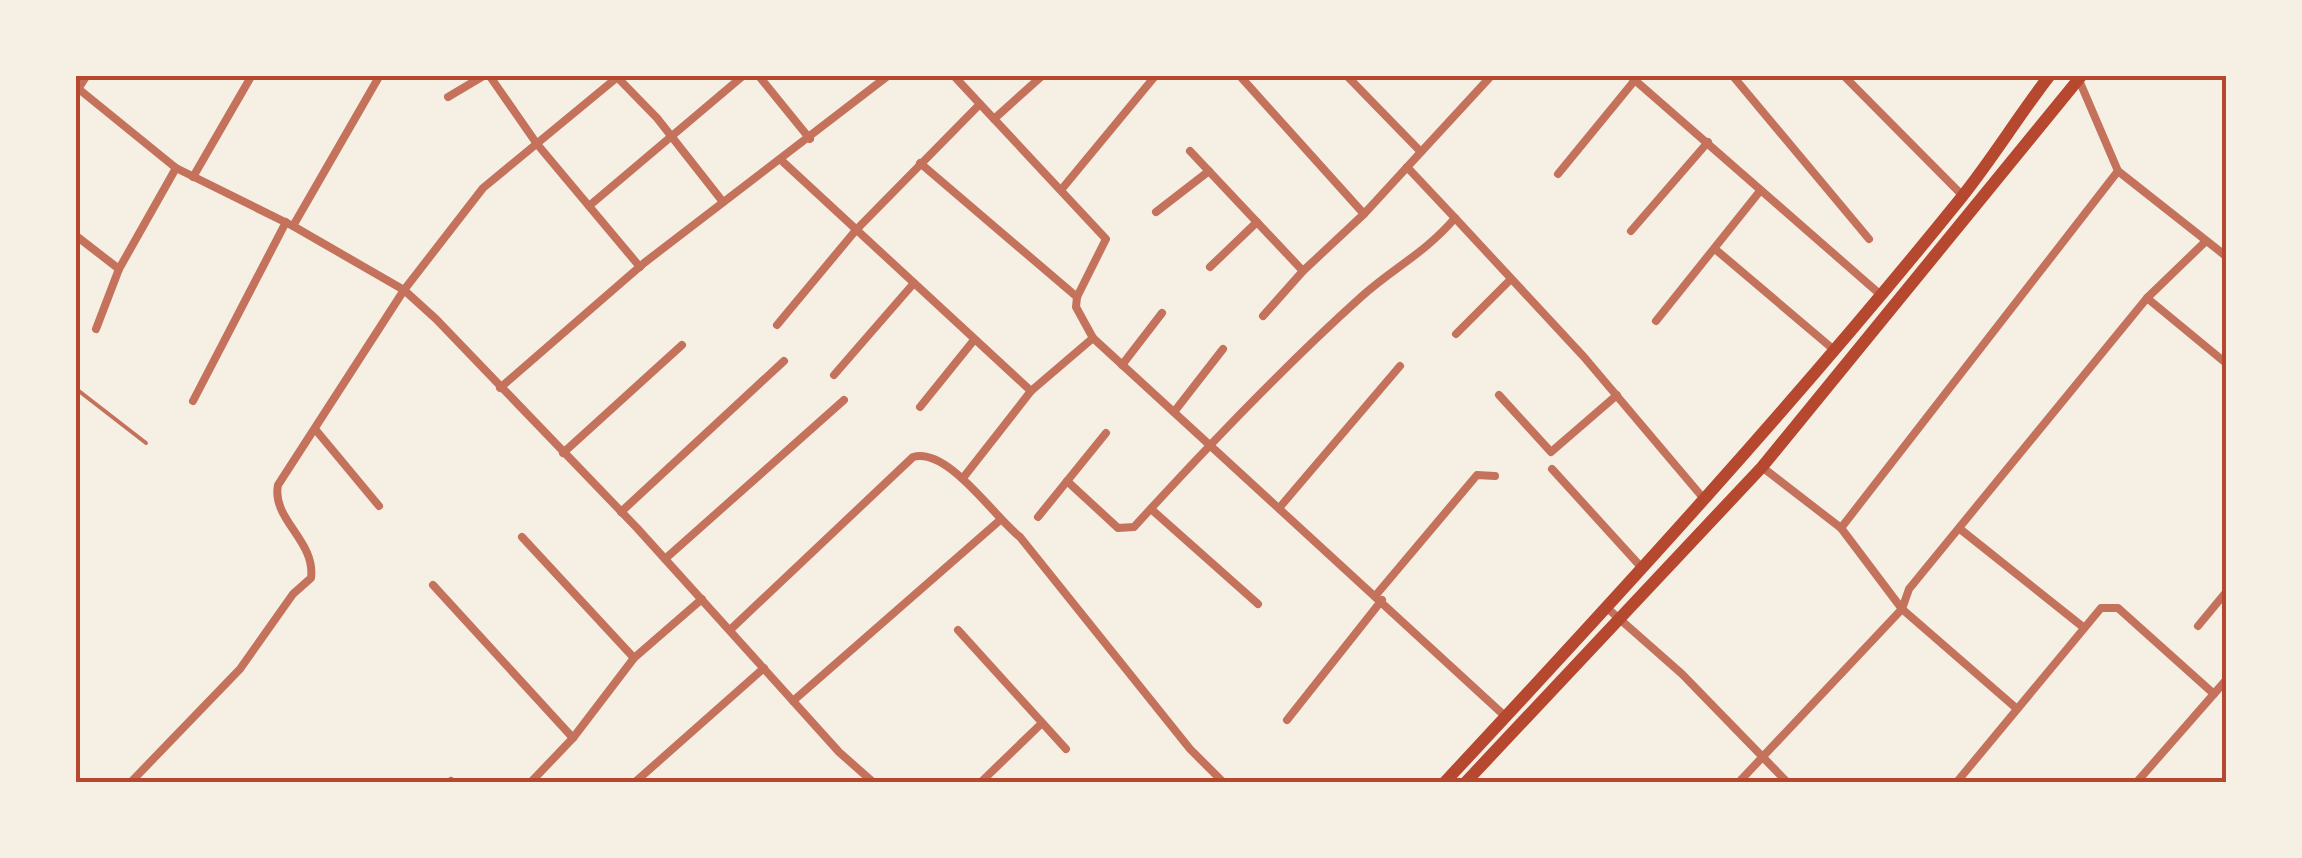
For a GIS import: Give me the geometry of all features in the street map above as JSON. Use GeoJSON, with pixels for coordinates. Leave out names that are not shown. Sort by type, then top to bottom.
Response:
{"type":"FeatureCollection","features":[{"type":"Feature","properties":{"kind":"highway"},"geometry":{"type":"LineString","coordinates":[[1444,783],[1704,499],[1833,349],[1962,196],[2050,75]]}},
{"type":"Feature","properties":{"kind":"highway"},"geometry":{"type":"LineString","coordinates":[[1465,783],[1762,467],[2080,77]]}},
{"type":"Feature","properties":{"kind":"street"},"geometry":{"type":"LineString","coordinates":[[87,75],[76,87],[176,168],[289,224],[404,290],[665,559],[874,783]]}},
{"type":"Feature","properties":{"kind":"street"},"geometry":{"type":"LineString","coordinates":[[193,177],[252,75]]}},
{"type":"Feature","properties":{"kind":"street"},"geometry":{"type":"LineString","coordinates":[[193,401],[289,224],[380,75]]}},
{"type":"Feature","properties":{"kind":"street"},"geometry":{"type":"LineString","coordinates":[[448,97],[487,75],[537,144],[640,267]]}},
{"type":"Feature","properties":{"kind":"street"},"geometry":{"type":"LineString","coordinates":[[589,206],[744,75]]}},
{"type":"Feature","properties":{"kind":"street"},"geometry":{"type":"LineString","coordinates":[[758,75],[810,139]]}},
{"type":"Feature","properties":{"kind":"street"},"geometry":{"type":"LineString","coordinates":[[500,388],[640,267],[890,75]]}},
{"type":"Feature","properties":{"kind":"street"},"geometry":{"type":"LineString","coordinates":[[953,75],[1106,239],[1076,297],[1076,307],[1093,338],[1519,728]]}},
{"type":"Feature","properties":{"kind":"street"},"geometry":{"type":"LineString","coordinates":[[994,119],[1043,75]]}},
{"type":"Feature","properties":{"kind":"street"},"geometry":{"type":"LineString","coordinates":[[1061,190],[1156,75]]}},
{"type":"Feature","properties":{"kind":"street"},"geometry":{"type":"LineString","coordinates":[[1239,75],[1364,214]]}},
{"type":"Feature","properties":{"kind":"street"},"geometry":{"type":"LineString","coordinates":[[1346,75],[1421,152]]}},
{"type":"Feature","properties":{"kind":"street"},"geometry":{"type":"LineString","coordinates":[[1263,316],[1492,75]]}},
{"type":"Feature","properties":{"kind":"street"},"geometry":{"type":"LineString","coordinates":[[1732,75],[1869,239]]}},
{"type":"Feature","properties":{"kind":"street"},"geometry":{"type":"LineString","coordinates":[[1844,75],[1962,196]]}},
{"type":"Feature","properties":{"kind":"street"},"geometry":{"type":"LineString","coordinates":[[130,783],[240,669],[292,594],[311,578],[312,554],[276,494],[404,290],[483,188],[617,76],[723,202]]}},
{"type":"Feature","properties":{"kind":"street"},"geometry":{"type":"LineString","coordinates":[[1558,174],[1632,77],[1894,309]]}},
{"type":"Feature","properties":{"kind":"street"},"geometry":{"type":"LineString","coordinates":[[2080,77],[2118,171],[2227,257]]}},
{"type":"Feature","properties":{"kind":"street"},"geometry":{"type":"LineString","coordinates":[[777,325],[856,230],[980,104]]}},
{"type":"Feature","properties":{"kind":"street"},"geometry":{"type":"LineString","coordinates":[[1631,230],[1708,142]]}},
{"type":"Feature","properties":{"kind":"street"},"geometry":{"type":"LineString","coordinates":[[1190,150],[1302,271]]}},
{"type":"Feature","properties":{"kind":"street"},"geometry":{"type":"LineString","coordinates":[[781,160],[1031,391]]}},
{"type":"Feature","properties":{"kind":"street"},"geometry":{"type":"LineString","coordinates":[[920,163],[1076,297]]}},
{"type":"Feature","properties":{"kind":"street"},"geometry":{"type":"LineString","coordinates":[[1407,167],[1616,395],[1704,499]]}},
{"type":"Feature","properties":{"kind":"street"},"geometry":{"type":"LineString","coordinates":[[96,329],[118,269],[176,168]]}},
{"type":"Feature","properties":{"kind":"street"},"geometry":{"type":"LineString","coordinates":[[1156,212],[1209,171]]}},
{"type":"Feature","properties":{"kind":"street"},"geometry":{"type":"LineString","coordinates":[[1841,528],[2118,171]]}},
{"type":"Feature","properties":{"kind":"street"},"geometry":{"type":"LineString","coordinates":[[1656,321],[1760,191]]}},
{"type":"Feature","properties":{"kind":"street"},"geometry":{"type":"LineString","coordinates":[[1067,481],[1122,530],[1134,528],[1209,445],[1364,294],[1434,243],[1455,218]]}},
{"type":"Feature","properties":{"kind":"street"},"geometry":{"type":"LineString","coordinates":[[1210,267],[1256,222]]}},
{"type":"Feature","properties":{"kind":"street"},"geometry":{"type":"LineString","coordinates":[[75,235],[118,269]]}},
{"type":"Feature","properties":{"kind":"street"},"geometry":{"type":"LineString","coordinates":[[1738,783],[1902,610],[1909,589],[2147,298],[2206,241]]}},
{"type":"Feature","properties":{"kind":"street"},"geometry":{"type":"LineString","coordinates":[[1715,249],[1833,349]]}},
{"type":"Feature","properties":{"kind":"street"},"geometry":{"type":"LineString","coordinates":[[1456,334],[1510,280]]}},
{"type":"Feature","properties":{"kind":"street"},"geometry":{"type":"LineString","coordinates":[[834,375],[914,283]]}},
{"type":"Feature","properties":{"kind":"street"},"geometry":{"type":"LineString","coordinates":[[2147,298],[2227,364]]}},
{"type":"Feature","properties":{"kind":"street"},"geometry":{"type":"LineString","coordinates":[[1122,365],[1162,313]]}},
{"type":"Feature","properties":{"kind":"street"},"geometry":{"type":"LineString","coordinates":[[963,478],[1031,391],[1093,338]]}},
{"type":"Feature","properties":{"kind":"street"},"geometry":{"type":"LineString","coordinates":[[920,407],[974,340]]}},
{"type":"Feature","properties":{"kind":"street"},"geometry":{"type":"LineString","coordinates":[[563,453],[682,345]]}},
{"type":"Feature","properties":{"kind":"street"},"geometry":{"type":"LineString","coordinates":[[1174,412],[1223,348]]}},
{"type":"Feature","properties":{"kind":"street"},"geometry":{"type":"LineString","coordinates":[[620,512],[784,361]]}},
{"type":"Feature","properties":{"kind":"street"},"geometry":{"type":"LineString","coordinates":[[1280,507],[1400,366]]}},
{"type":"Feature","properties":{"kind":"street"},"geometry":{"type":"LineString","coordinates":[[1500,394],[1551,452],[1616,395]]}},
{"type":"Feature","properties":{"kind":"street"},"geometry":{"type":"LineString","coordinates":[[665,559],[844,400]]}},
{"type":"Feature","properties":{"kind":"street"},"geometry":{"type":"LineString","coordinates":[[314,429],[379,506]]}},
{"type":"Feature","properties":{"kind":"street"},"geometry":{"type":"LineString","coordinates":[[1038,516],[1106,433]]}},
{"type":"Feature","properties":{"kind":"street"},"geometry":{"type":"LineString","coordinates":[[730,630],[913,458],[932,456],[963,478],[999,521],[1020,538],[1190,749],[1224,783]]}},
{"type":"Feature","properties":{"kind":"street"},"geometry":{"type":"LineString","coordinates":[[1762,467],[1841,528],[1902,610],[2016,708]]}},
{"type":"Feature","properties":{"kind":"street"},"geometry":{"type":"LineString","coordinates":[[1552,470],[1642,568]]}},
{"type":"Feature","properties":{"kind":"street"},"geometry":{"type":"LineString","coordinates":[[1287,720],[1478,476],[1495,476]]}},
{"type":"Feature","properties":{"kind":"street"},"geometry":{"type":"LineString","coordinates":[[1151,508],[1258,604]]}},
{"type":"Feature","properties":{"kind":"street"},"geometry":{"type":"LineString","coordinates":[[793,700],[999,521]]}},
{"type":"Feature","properties":{"kind":"street"},"geometry":{"type":"LineString","coordinates":[[1960,529],[2083,627]]}},
{"type":"Feature","properties":{"kind":"street"},"geometry":{"type":"LineString","coordinates":[[522,537],[634,658]]}},
{"type":"Feature","properties":{"kind":"street"},"geometry":{"type":"LineString","coordinates":[[433,585],[572,738]]}},
{"type":"Feature","properties":{"kind":"street"},"geometry":{"type":"LineString","coordinates":[[2198,626],[2227,591]]}},
{"type":"Feature","properties":{"kind":"street"},"geometry":{"type":"LineString","coordinates":[[530,783],[572,738],[634,658],[702,600]]}},
{"type":"Feature","properties":{"kind":"street"},"geometry":{"type":"LineString","coordinates":[[1606,607],[1682,674],[1788,783]]}},
{"type":"Feature","properties":{"kind":"street"},"geometry":{"type":"LineString","coordinates":[[1956,783],[2100,608],[2118,608],[2214,694]]}},
{"type":"Feature","properties":{"kind":"street"},"geometry":{"type":"LineString","coordinates":[[958,630],[1066,749]]}},
{"type":"Feature","properties":{"kind":"street"},"geometry":{"type":"LineString","coordinates":[[634,783],[764,668]]}},
{"type":"Feature","properties":{"kind":"street"},"geometry":{"type":"LineString","coordinates":[[2136,783],[2227,679]]}},
{"type":"Feature","properties":{"kind":"street"},"geometry":{"type":"LineString","coordinates":[[980,783],[1042,723]]}},
{"type":"Feature","properties":{"kind":"lane"},"geometry":{"type":"LineString","coordinates":[[75,388],[146,444]]}}]}
